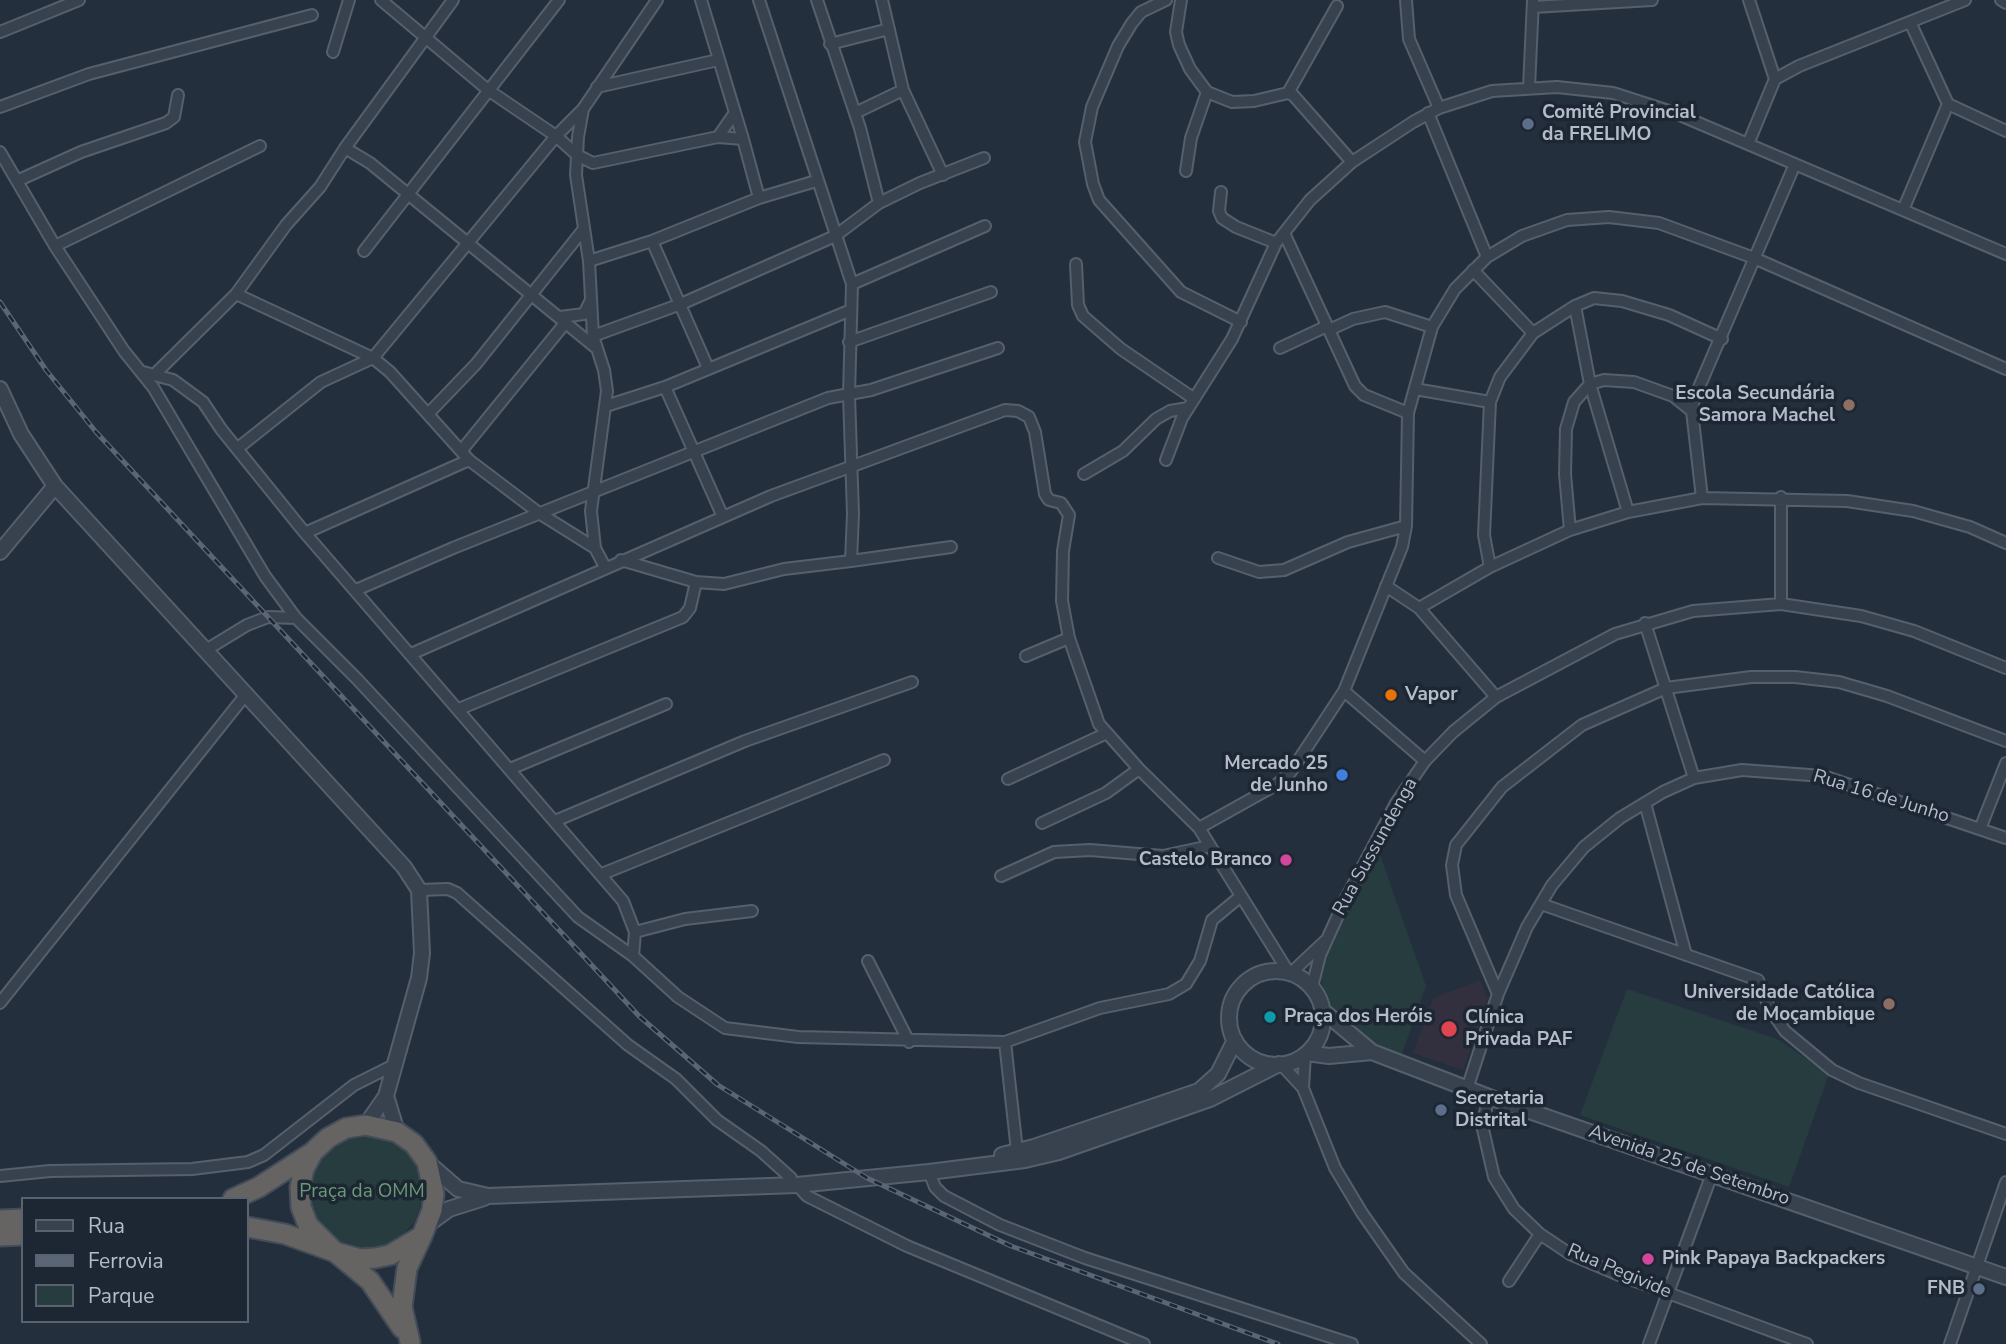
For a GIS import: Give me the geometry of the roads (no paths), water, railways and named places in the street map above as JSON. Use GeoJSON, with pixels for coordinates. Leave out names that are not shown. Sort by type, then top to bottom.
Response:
{"type":"FeatureCollection","features":[{"type":"Feature","properties":{"kind":"highway"},"geometry":{"type":"LineString","coordinates":[[237,1197],[259,1187],[337,1133],[366,1125],[397,1132],[414,1144],[426,1161],[434,1194],[424,1231],[407,1268],[402,1307],[410,1343]]}},
{"type":"Feature","properties":{"kind":"highway"},"geometry":{"type":"LineString","coordinates":[[313,1152],[304,1169],[300,1187],[301,1207],[308,1224],[335,1252],[370,1281],[410,1343]]}},
{"type":"Feature","properties":{"kind":"highway"},"geometry":{"type":"LineString","coordinates":[[0,1220],[21,1219]]}},
{"type":"Feature","properties":{"kind":"highway"},"geometry":{"type":"LineString","coordinates":[[248,1227],[285,1234],[360,1259],[390,1255],[424,1231]]}},
{"type":"Feature","properties":{"kind":"highway"},"geometry":{"type":"LineString","coordinates":[[0,1236],[21,1235]]}},
{"type":"Feature","properties":{"kind":"street"},"geometry":{"type":"LineString","coordinates":[[0,32],[77,0]]}},
{"type":"Feature","properties":{"kind":"street"},"geometry":{"type":"LineString","coordinates":[[333,52],[349,0]]}},
{"type":"Feature","properties":{"kind":"street"},"geometry":{"type":"LineString","coordinates":[[381,0],[488,90],[556,135],[577,155],[593,163]]}},
{"type":"Feature","properties":{"kind":"street"},"geometry":{"type":"LineString","coordinates":[[148,373],[236,295],[278,236],[320,187],[425,35],[453,0]]}},
{"type":"Feature","properties":{"kind":"street"},"geometry":{"type":"LineString","coordinates":[[364,251],[559,0]]}},
{"type":"Feature","properties":{"kind":"street"},"geometry":{"type":"LineString","coordinates":[[238,448],[321,382],[373,358],[556,135],[583,109],[657,0]]}},
{"type":"Feature","properties":{"kind":"street"},"geometry":{"type":"LineString","coordinates":[[701,0],[759,198]]}},
{"type":"Feature","properties":{"kind":"street"},"geometry":{"type":"LineString","coordinates":[[759,0],[852,284],[849,342],[851,561]]}},
{"type":"Feature","properties":{"kind":"street"},"geometry":{"type":"LineString","coordinates":[[817,0],[873,169],[879,203]]}},
{"type":"Feature","properties":{"kind":"street"},"geometry":{"type":"LineString","coordinates":[[882,0],[903,90],[943,175]]}},
{"type":"Feature","properties":{"kind":"street"},"geometry":{"type":"LineString","coordinates":[[1166,0],[1142,12],[1132,23],[1118,46],[1092,107],[1085,128],[1085,142],[1093,184],[1099,200],[1181,292],[1241,322]]}},
{"type":"Feature","properties":{"kind":"street"},"geometry":{"type":"LineString","coordinates":[[1181,0],[1176,32],[1190,69],[1208,92],[1232,102],[1254,101],[1288,93],[1337,6]]}},
{"type":"Feature","properties":{"kind":"street"},"geometry":{"type":"LineString","coordinates":[[1406,0],[1409,39],[1439,108]]}},
{"type":"Feature","properties":{"kind":"street"},"geometry":{"type":"LineString","coordinates":[[1530,88],[1533,3],[1652,0]]}},
{"type":"Feature","properties":{"kind":"street"},"geometry":{"type":"LineString","coordinates":[[1748,144],[1775,79],[1749,0]]}},
{"type":"Feature","properties":{"kind":"street"},"geometry":{"type":"LineString","coordinates":[[1775,79],[1965,0]]}},
{"type":"Feature","properties":{"kind":"street"},"geometry":{"type":"LineString","coordinates":[[2001,0],[2006,3]]}},
{"type":"Feature","properties":{"kind":"street"},"geometry":{"type":"LineString","coordinates":[[0,107],[89,74],[312,15]]}},
{"type":"Feature","properties":{"kind":"street"},"geometry":{"type":"LineString","coordinates":[[1909,22],[1948,104],[2006,131]]}},
{"type":"Feature","properties":{"kind":"street"},"geometry":{"type":"LineString","coordinates":[[830,44],[889,29]]}},
{"type":"Feature","properties":{"kind":"street"},"geometry":{"type":"LineString","coordinates":[[597,87],[718,60]]}},
{"type":"Feature","properties":{"kind":"street"},"geometry":{"type":"LineString","coordinates":[[1166,460],[1191,403],[1241,322],[1276,243],[1310,200],[1352,162],[1428,113],[1492,91],[1558,87],[1613,93],[1675,113],[2006,254]]}},
{"type":"Feature","properties":{"kind":"street"},"geometry":{"type":"LineString","coordinates":[[855,113],[903,90]]}},
{"type":"Feature","properties":{"kind":"street"},"geometry":{"type":"LineString","coordinates":[[1186,171],[1191,138],[1208,92]]}},
{"type":"Feature","properties":{"kind":"street"},"geometry":{"type":"LineString","coordinates":[[1288,93],[1352,162]]}},
{"type":"Feature","properties":{"kind":"street"},"geometry":{"type":"LineString","coordinates":[[19,180],[81,152],[166,123],[174,117],[178,95]]}},
{"type":"Feature","properties":{"kind":"street"},"geometry":{"type":"LineString","coordinates":[[1903,210],[1948,104]]}},
{"type":"Feature","properties":{"kind":"street"},"geometry":{"type":"LineString","coordinates":[[583,109],[576,175],[589,261],[594,342],[604,370],[606,406],[591,511],[595,548],[605,567]]}},
{"type":"Feature","properties":{"kind":"street"},"geometry":{"type":"LineString","coordinates":[[1428,113],[1487,257]]}},
{"type":"Feature","properties":{"kind":"street"},"geometry":{"type":"LineString","coordinates":[[718,136],[734,114]]}},
{"type":"Feature","properties":{"kind":"street"},"geometry":{"type":"LineString","coordinates":[[576,175],[593,163],[718,136],[743,139]]}},
{"type":"Feature","properties":{"kind":"street"},"geometry":{"type":"LineString","coordinates":[[55,246],[260,146]]}},
{"type":"Feature","properties":{"kind":"street"},"geometry":{"type":"LineString","coordinates":[[345,148],[370,163],[466,245],[594,342]]}},
{"type":"Feature","properties":{"kind":"street"},"geometry":{"type":"LineString","coordinates":[[0,152],[19,180],[55,246],[124,351],[148,373],[259,566],[296,618],[357,679],[578,917],[633,956],[678,998],[725,1028],[798,1037],[909,1042],[1005,1042],[1064,1019],[1100,1008],[1150,1000],[1186,985],[1200,961],[1212,920],[1241,896]]}},
{"type":"Feature","properties":{"kind":"street"},"geometry":{"type":"LineString","coordinates":[[594,342],[835,236],[879,203],[984,158]]}},
{"type":"Feature","properties":{"kind":"street"},"geometry":{"type":"LineString","coordinates":[[1702,498],[1692,411],[1795,164]]}},
{"type":"Feature","properties":{"kind":"street"},"geometry":{"type":"LineString","coordinates":[[589,261],[652,241],[759,198],[816,180]]}},
{"type":"Feature","properties":{"kind":"street"},"geometry":{"type":"LineString","coordinates":[[1221,192],[1219,211],[1222,219],[1236,228],[1276,243]]}},
{"type":"Feature","properties":{"kind":"street"},"geometry":{"type":"LineString","coordinates":[[1199,828],[1276,785],[1290,773],[1344,691],[1402,547],[1406,526],[1408,413],[1432,327],[1455,289],[1473,270],[1487,257],[1522,236],[1567,220],[1609,217],[1658,223],[1754,258],[2006,369]]}},
{"type":"Feature","properties":{"kind":"street"},"geometry":{"type":"LineString","coordinates":[[852,284],[985,226]]}},
{"type":"Feature","properties":{"kind":"street"},"geometry":{"type":"LineString","coordinates":[[428,414],[476,364],[530,293],[583,230]]}},
{"type":"Feature","properties":{"kind":"street"},"geometry":{"type":"LineString","coordinates":[[1284,233],[1355,386],[1364,395],[1408,413]]}},
{"type":"Feature","properties":{"kind":"street"},"geometry":{"type":"LineString","coordinates":[[652,241],[708,368]]}},
{"type":"Feature","properties":{"kind":"street"},"geometry":{"type":"LineString","coordinates":[[1076,264],[1078,304],[1083,316],[1191,403]]}},
{"type":"Feature","properties":{"kind":"street"},"geometry":{"type":"LineString","coordinates":[[1473,270],[1533,333]]}},
{"type":"Feature","properties":{"kind":"street"},"geometry":{"type":"LineString","coordinates":[[849,342],[991,292]]}},
{"type":"Feature","properties":{"kind":"street"},"geometry":{"type":"LineString","coordinates":[[236,295],[373,358],[390,372],[469,460],[539,513],[595,548]]}},
{"type":"Feature","properties":{"kind":"street"},"geometry":{"type":"LineString","coordinates":[[1490,567],[1484,536],[1490,402],[1500,377],[1533,333],[1575,306],[1594,298],[1622,301],[1669,315],[1722,339]]}},
{"type":"Feature","properties":{"kind":"street"},"geometry":{"type":"LineString","coordinates":[[461,450],[563,320],[584,314],[590,299]]}},
{"type":"Feature","properties":{"kind":"street"},"geometry":{"type":"LineString","coordinates":[[1575,306],[1590,384],[1628,512]]}},
{"type":"Feature","properties":{"kind":"street"},"geometry":{"type":"LineString","coordinates":[[606,406],[665,387],[851,310]]}},
{"type":"Feature","properties":{"kind":"street"},"geometry":{"type":"LineString","coordinates":[[1280,348],[1353,319],[1385,312],[1432,327]]}},
{"type":"Feature","properties":{"kind":"street"},"geometry":{"type":"LineString","coordinates":[[356,590],[539,513],[828,398],[849,395],[998,348]]}},
{"type":"Feature","properties":{"kind":"street"},"geometry":{"type":"LineString","coordinates":[[148,373],[173,380],[191,391],[305,533],[602,874],[624,901],[635,932],[633,956]]}},
{"type":"Feature","properties":{"kind":"street"},"geometry":{"type":"LineString","coordinates":[[1570,530],[1565,474],[1566,429],[1574,402],[1590,384],[1604,380],[1634,382],[1673,396],[1692,411]]}},
{"type":"Feature","properties":{"kind":"street"},"geometry":{"type":"LineString","coordinates":[[665,387],[692,453],[723,517]]}},
{"type":"Feature","properties":{"kind":"street"},"geometry":{"type":"LineString","coordinates":[[0,389],[21,434],[55,486],[404,867],[419,890],[422,953],[386,1096],[366,1125]]}},
{"type":"Feature","properties":{"kind":"street"},"geometry":{"type":"LineString","coordinates":[[1415,389],[1490,402]]}},
{"type":"Feature","properties":{"kind":"street"},"geometry":{"type":"LineString","coordinates":[[1084,474],[1123,451],[1156,419],[1191,403]]}},
{"type":"Feature","properties":{"kind":"street"},"geometry":{"type":"LineString","coordinates":[[411,654],[723,517],[1005,410],[1018,411],[1029,417],[1035,432],[1045,494],[1049,500],[1061,503],[1069,515],[1062,582],[1069,638],[1099,724],[1139,769],[1199,828],[1290,973],[1312,987],[1323,1011],[1317,1041],[1306,1054],[1210,1099],[1059,1152],[1025,1160],[929,1172],[743,1187],[488,1196],[458,1189],[426,1161]]}},
{"type":"Feature","properties":{"kind":"street"},"geometry":{"type":"LineString","coordinates":[[305,533],[469,460]]}},
{"type":"Feature","properties":{"kind":"street"},"geometry":{"type":"LineString","coordinates":[[0,552],[55,486]]}},
{"type":"Feature","properties":{"kind":"street"},"geometry":{"type":"LineString","coordinates":[[1419,608],[1490,567],[1570,530],[1628,512],[1702,498],[1781,497],[1847,501],[1913,511],[1970,527],[2006,543]]}},
{"type":"Feature","properties":{"kind":"street"},"geometry":{"type":"LineString","coordinates":[[1781,497],[1781,604]]}},
{"type":"Feature","properties":{"kind":"street"},"geometry":{"type":"LineString","coordinates":[[1218,558],[1259,572],[1284,570],[1348,542],[1406,526]]}},
{"type":"Feature","properties":{"kind":"street"},"geometry":{"type":"LineString","coordinates":[[621,561],[695,582],[724,584],[784,569],[951,547]]}},
{"type":"Feature","properties":{"kind":"street"},"geometry":{"type":"LineString","coordinates":[[459,709],[683,617],[690,608],[695,582]]}},
{"type":"Feature","properties":{"kind":"street"},"geometry":{"type":"LineString","coordinates":[[1386,586],[1419,608],[1496,697]]}},
{"type":"Feature","properties":{"kind":"street","name":"Rua Sussundenga"},"geometry":{"type":"LineString","coordinates":[[1312,987],[1327,939],[1390,814],[1425,761],[1453,732],[1496,697],[1575,653],[1645,622],[1693,611],[1781,604],[1861,616],[1914,631],[2006,668]]}},
{"type":"Feature","properties":{"kind":"street"},"geometry":{"type":"LineString","coordinates":[[206,650],[268,617],[296,618]]}},
{"type":"Feature","properties":{"kind":"street"},"geometry":{"type":"LineString","coordinates":[[1645,622],[1695,778]]}},
{"type":"Feature","properties":{"kind":"street"},"geometry":{"type":"LineString","coordinates":[[1026,656],[1069,638]]}},
{"type":"Feature","properties":{"kind":"street"},"geometry":{"type":"LineString","coordinates":[[1498,994],[1456,895],[1452,866],[1456,845],[1502,787],[1582,725],[1666,688],[1751,677],[1839,682],[1887,696],[2006,741]]}},
{"type":"Feature","properties":{"kind":"street"},"geometry":{"type":"LineString","coordinates":[[555,821],[745,741],[912,682]]}},
{"type":"Feature","properties":{"kind":"street"},"geometry":{"type":"LineString","coordinates":[[1344,691],[1425,761]]}},
{"type":"Feature","properties":{"kind":"street"},"geometry":{"type":"LineString","coordinates":[[0,1003],[247,693]]}},
{"type":"Feature","properties":{"kind":"street"},"geometry":{"type":"LineString","coordinates":[[510,769],[666,704]]}},
{"type":"Feature","properties":{"kind":"street"},"geometry":{"type":"LineString","coordinates":[[1008,779],[1107,733]]}},
{"type":"Feature","properties":{"kind":"street"},"geometry":{"type":"LineString","coordinates":[[602,874],[884,760]]}},
{"type":"Feature","properties":{"kind":"street"},"geometry":{"type":"LineString","coordinates":[[1980,829],[2006,763]]}},
{"type":"Feature","properties":{"kind":"street"},"geometry":{"type":"LineString","coordinates":[[1042,823],[1100,796],[1139,769]]}},
{"type":"Feature","properties":{"kind":"street","name":"Rua 16 de Junho"},"geometry":{"type":"LineString","coordinates":[[1466,1089],[1498,994],[1527,927],[1552,885],[1584,848],[1645,803],[1695,778],[1742,770],[1823,776],[2006,838]]}},
{"type":"Feature","properties":{"kind":"street"},"geometry":{"type":"LineString","coordinates":[[1645,803],[1686,955]]}},
{"type":"Feature","properties":{"kind":"street"},"geometry":{"type":"LineString","coordinates":[[1001,876],[1054,852],[1090,850],[1163,856],[1210,846]]}},
{"type":"Feature","properties":{"kind":"street"},"geometry":{"type":"LineString","coordinates":[[419,890],[448,889],[469,902],[559,987],[628,1045],[676,1079],[717,1120],[761,1151],[807,1196],[907,1246],[1144,1344]]}},
{"type":"Feature","properties":{"kind":"street"},"geometry":{"type":"LineString","coordinates":[[1541,904],[1758,980],[1770,1009],[1784,1031],[1806,1052],[1832,1070],[1859,1083],[2006,1134]]}},
{"type":"Feature","properties":{"kind":"street"},"geometry":{"type":"LineString","coordinates":[[635,932],[685,919],[752,911]]}},
{"type":"Feature","properties":{"kind":"street","name":"Rua Sussundenga"},"geometry":{"type":"LineString","coordinates":[[1290,973],[1327,939]]}},
{"type":"Feature","properties":{"kind":"street"},"geometry":{"type":"LineString","coordinates":[[868,961],[909,1042]]}},
{"type":"Feature","properties":{"kind":"street"},"geometry":{"type":"LineString","coordinates":[[1290,973],[1273,971],[1258,974],[1245,983],[1235,995],[1230,1009],[1230,1025],[1235,1040],[1258,1060],[1280,1064],[1303,1088],[1335,1168],[1362,1213],[1404,1273],[1468,1340],[1481,1344]]}},
{"type":"Feature","properties":{"kind":"street","name":"Avenida 25 de Setembro"},"geometry":{"type":"LineString","coordinates":[[1323,1011],[1372,1052],[1466,1089],[2006,1277]]}},
{"type":"Feature","properties":{"kind":"street"},"geometry":{"type":"LineString","coordinates":[[794,1182],[1017,1152],[1199,1091],[1218,1074],[1235,1040]]}},
{"type":"Feature","properties":{"kind":"street"},"geometry":{"type":"LineString","coordinates":[[1005,1042],[1017,1152]]}},
{"type":"Feature","properties":{"kind":"street","name":"Avenida 25 de Setembro"},"geometry":{"type":"LineString","coordinates":[[1306,1054],[1329,1056],[1372,1052]]}},
{"type":"Feature","properties":{"kind":"street"},"geometry":{"type":"LineString","coordinates":[[1303,1088],[1306,1054]]}},
{"type":"Feature","properties":{"kind":"street"},"geometry":{"type":"LineString","coordinates":[[0,1176],[50,1171],[192,1169],[248,1161],[264,1155],[355,1085],[396,1064]]}},
{"type":"Feature","properties":{"kind":"street"},"geometry":{"type":"LineString","coordinates":[[386,1096],[397,1132]]}},
{"type":"Feature","properties":{"kind":"street","name":"Rua Pegivide"},"geometry":{"type":"LineString","coordinates":[[1489,1097],[1482,1125],[1494,1177],[1514,1209],[1540,1234],[1570,1254],[1807,1344]]}},
{"type":"Feature","properties":{"kind":"street"},"geometry":{"type":"LineString","coordinates":[[929,1172],[935,1187],[944,1196],[1013,1230],[1085,1258],[1352,1344]]}},
{"type":"Feature","properties":{"kind":"street"},"geometry":{"type":"LineString","coordinates":[[1649,1344],[1712,1174]]}},
{"type":"Feature","properties":{"kind":"street"},"geometry":{"type":"LineString","coordinates":[[1950,1344],[2006,1182]]}},
{"type":"Feature","properties":{"kind":"street"},"geometry":{"type":"LineString","coordinates":[[424,1231],[449,1209],[488,1196]]}},
{"type":"Feature","properties":{"kind":"street"},"geometry":{"type":"LineString","coordinates":[[1509,1281],[1540,1234]]}},
{"type":"Feature","properties":{"kind":"railway"},"geometry":{"type":"LineString","coordinates":[[0,302],[46,370],[96,432],[639,1016],[718,1085],[867,1178],[1011,1246],[1278,1344]]}},
{"type":"Feature","properties":{"kind":"place","name":"Comitê Provincial da FRELIMO"},"geometry":{"type":"Point","coordinates":[1528,124]}},
{"type":"Feature","properties":{"kind":"place","name":"Escola Secundária Samora Machel"},"geometry":{"type":"Point","coordinates":[1849,405]}},
{"type":"Feature","properties":{"kind":"place","name":"Vapor"},"geometry":{"type":"Point","coordinates":[1391,695]}},
{"type":"Feature","properties":{"kind":"place","name":"Mercado 25 de Junho"},"geometry":{"type":"Point","coordinates":[1342,775]}},
{"type":"Feature","properties":{"kind":"place","name":"Castelo Branco"},"geometry":{"type":"Point","coordinates":[1286,860]}},
{"type":"Feature","properties":{"kind":"place","name":"Universidade Católica de Moçambique"},"geometry":{"type":"Point","coordinates":[1889,1004]}},
{"type":"Feature","properties":{"kind":"place","name":"Praça dos Heróis"},"geometry":{"type":"Point","coordinates":[1270,1017]}},
{"type":"Feature","properties":{"kind":"place","name":"Clínica Privada PAF"},"geometry":{"type":"Point","coordinates":[1449,1029]}},
{"type":"Feature","properties":{"kind":"place","name":"Secretaria Distrital"},"geometry":{"type":"Point","coordinates":[1441,1110]}},
{"type":"Feature","properties":{"kind":"place","name":"Pink Papaya Backpackers"},"geometry":{"type":"Point","coordinates":[1648,1259]}},
{"type":"Feature","properties":{"kind":"place","name":"FNB"},"geometry":{"type":"Point","coordinates":[1979,1289]}},
{"type":"Feature","properties":{"kind":"park label","name":"Praça da OMM"},"geometry":{"type":"Point","coordinates":[362,1192]}}]}
